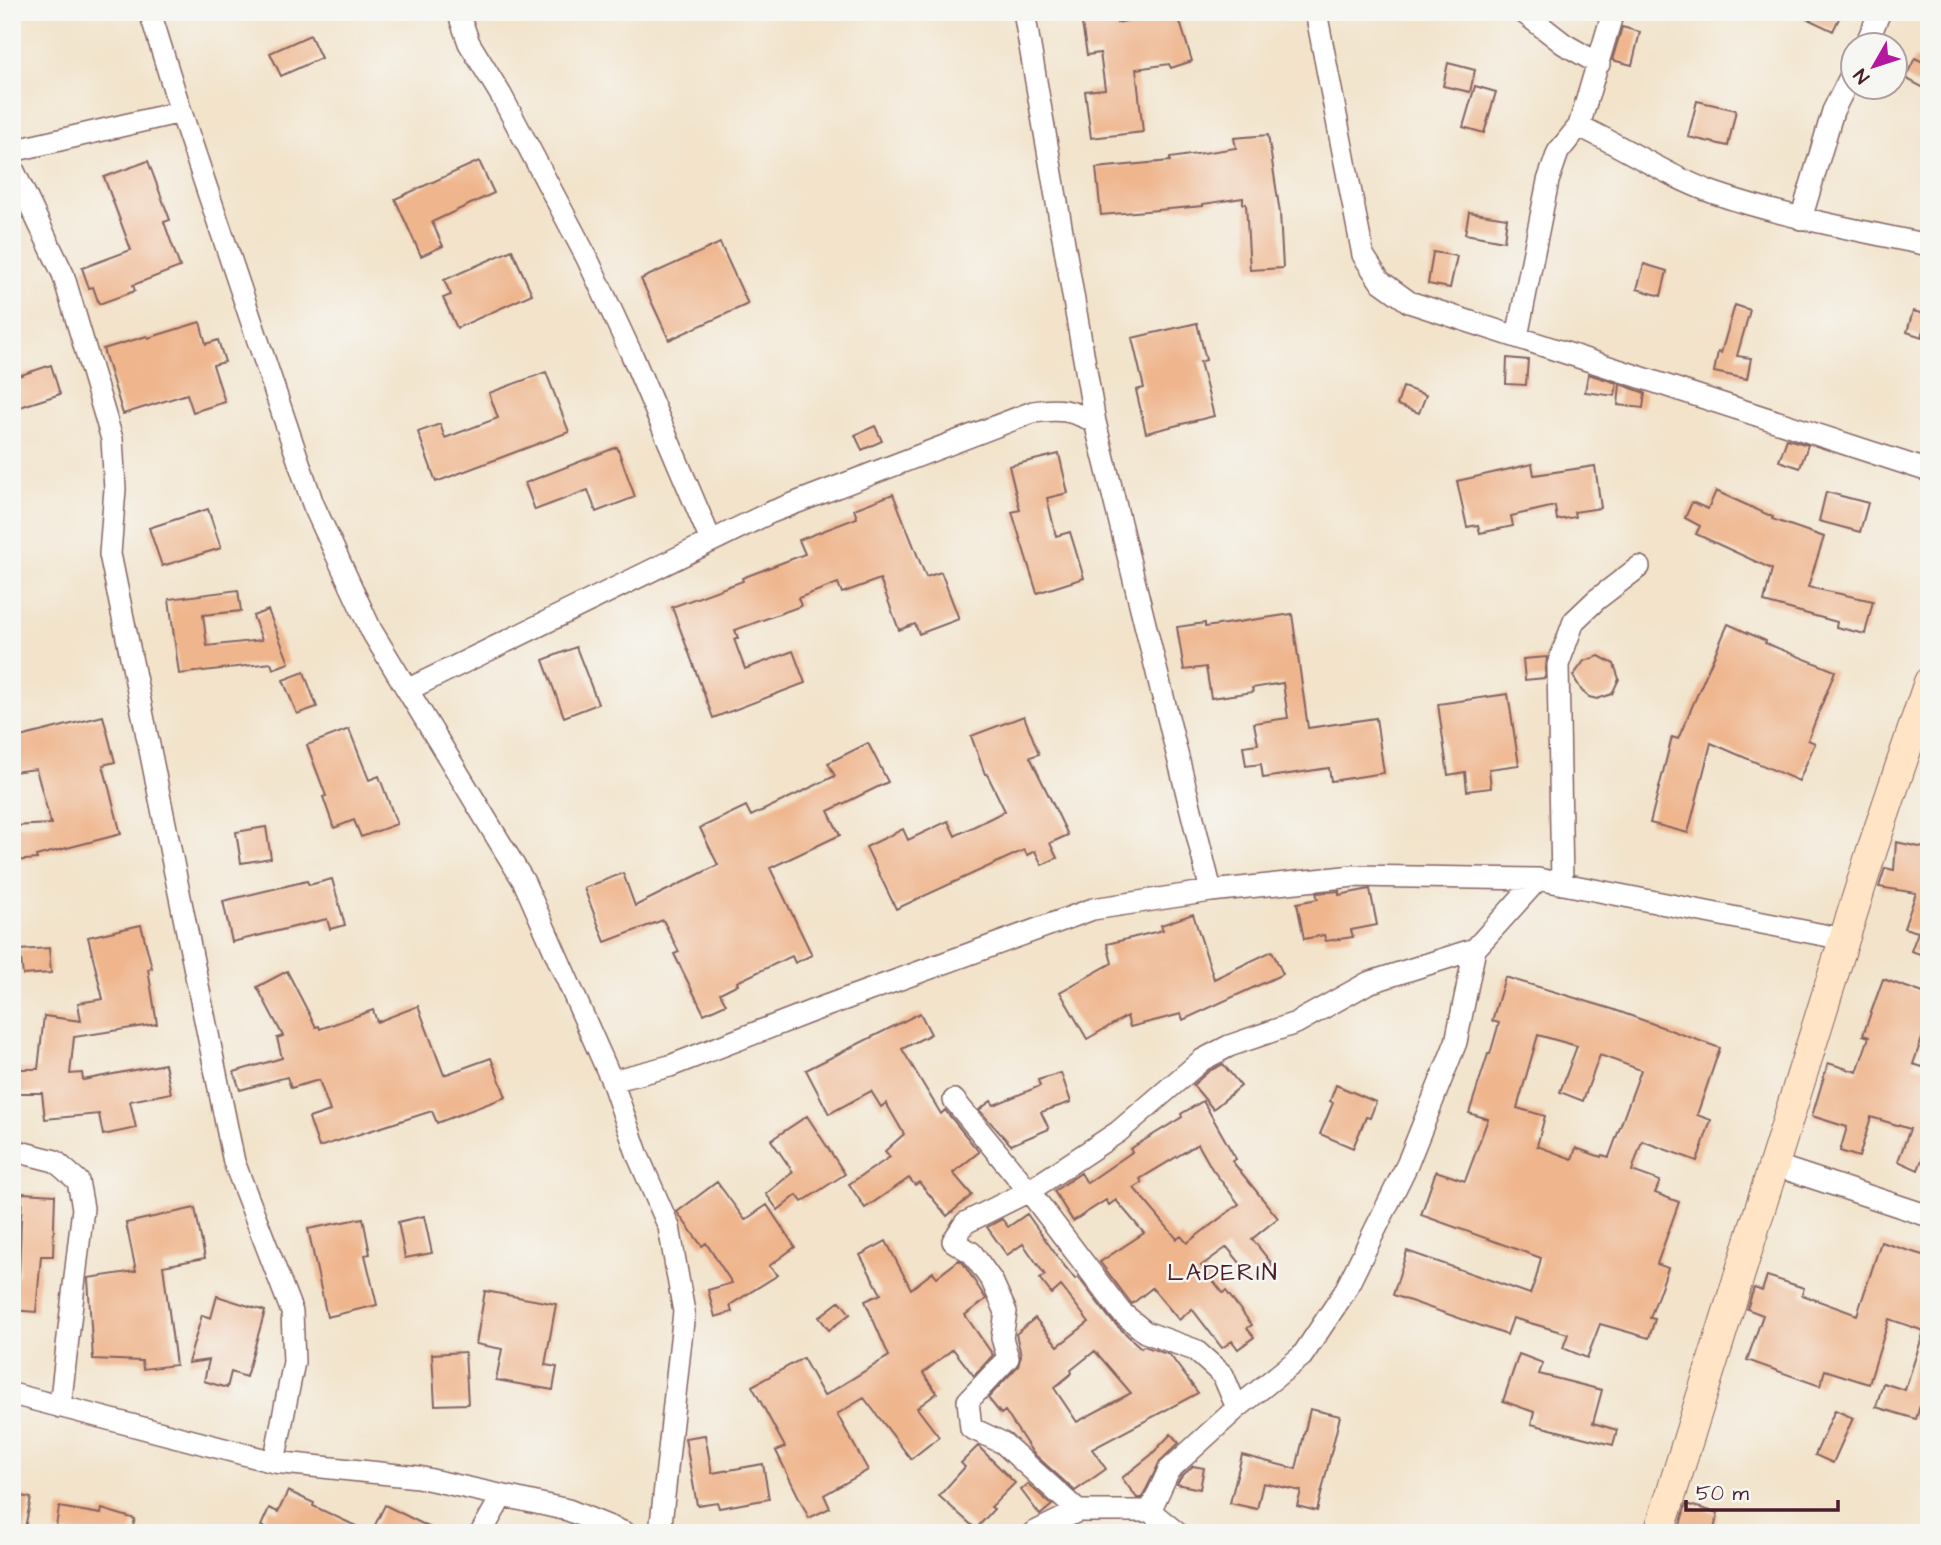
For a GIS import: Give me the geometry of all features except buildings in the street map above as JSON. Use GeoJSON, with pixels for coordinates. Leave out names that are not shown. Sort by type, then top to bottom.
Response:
{"type":"FeatureCollection","features":[{"type":"Feature","properties":{"kind":"street"},"geometry":{"type":"LineString","coordinates":[[150,12],[313,504],[371,630],[524,882],[612,1081],[638,1156],[669,1227],[684,1312],[660,1533]]}},
{"type":"Feature","properties":{"kind":"street"},"geometry":{"type":"LineString","coordinates":[[458,12],[469,43],[501,95],[587,258],[632,355],[711,541]]}},
{"type":"Feature","properties":{"kind":"street"},"geometry":{"type":"LineString","coordinates":[[1024,12],[1095,422],[1211,891]]}},
{"type":"Feature","properties":{"kind":"street"},"geometry":{"type":"LineString","coordinates":[[1316,12],[1363,255],[1380,281],[1409,302],[1929,471]]}},
{"type":"Feature","properties":{"kind":"street"},"geometry":{"type":"LineString","coordinates":[[1523,12],[1564,44],[1599,64]]}},
{"type":"Feature","properties":{"kind":"street"},"geometry":{"type":"LineString","coordinates":[[1517,337],[1548,181],[1558,152],[1579,126],[1613,12]]}},
{"type":"Feature","properties":{"kind":"street"},"geometry":{"type":"LineString","coordinates":[[1871,32],[1880,12]]}},
{"type":"Feature","properties":{"kind":"street"},"geometry":{"type":"LineString","coordinates":[[1801,219],[1833,111],[1840,96]]}},
{"type":"Feature","properties":{"kind":"street"},"geometry":{"type":"LineString","coordinates":[[12,151],[181,111]]}},
{"type":"Feature","properties":{"kind":"street"},"geometry":{"type":"LineString","coordinates":[[1579,126],[1617,144],[1647,163],[1713,192],[1801,219],[1929,245]]}},
{"type":"Feature","properties":{"kind":"street"},"geometry":{"type":"LineString","coordinates":[[12,167],[63,274],[112,439],[115,489],[110,554],[234,1162],[292,1312],[294,1362],[274,1462]]}},
{"type":"Feature","properties":{"kind":"street"},"geometry":{"type":"LineString","coordinates":[[407,690],[769,513],[1033,412],[1055,409],[1074,412],[1095,422]]}},
{"type":"Feature","properties":{"kind":"street"},"geometry":{"type":"LineString","coordinates":[[1562,884],[1558,665],[1574,621],[1639,567]]}},
{"type":"Feature","properties":{"kind":"street"},"geometry":{"type":"LineString","coordinates":[[1659,1533],[1844,939],[1929,682]]}},
{"type":"Feature","properties":{"kind":"street"},"geometry":{"type":"LineString","coordinates":[[612,1081],[670,1066],[812,1011],[1093,909],[1211,891],[1354,876],[1538,879],[1844,939]]}},
{"type":"Feature","properties":{"kind":"street"},"geometry":{"type":"LineString","coordinates":[[1078,1511],[1003,1443],[971,1428],[968,1401],[1008,1358],[1002,1338],[1006,1312],[992,1281],[972,1253],[953,1241],[965,1223],[1029,1191],[1118,1132],[1202,1060],[1229,1046],[1296,1023],[1368,982],[1475,949],[1538,879]]}},
{"type":"Feature","properties":{"kind":"street"},"geometry":{"type":"LineString","coordinates":[[1150,1511],[1170,1470],[1237,1408],[1302,1356],[1344,1293],[1407,1165],[1457,1042],[1475,949]]}},
{"type":"Feature","properties":{"kind":"street"},"geometry":{"type":"LineString","coordinates":[[954,1100],[1029,1191],[1121,1312],[1145,1332],[1195,1350],[1223,1376],[1237,1408]]}},
{"type":"Feature","properties":{"kind":"street"},"geometry":{"type":"LineString","coordinates":[[12,1150],[55,1161],[78,1181],[83,1208],[60,1407]]}},
{"type":"Feature","properties":{"kind":"street"},"geometry":{"type":"LineString","coordinates":[[1774,1165],[1929,1216]]}},
{"type":"Feature","properties":{"kind":"street"},"geometry":{"type":"LineString","coordinates":[[12,1394],[274,1462],[418,1477],[568,1510],[625,1533]]}},
{"type":"Feature","properties":{"kind":"street"},"geometry":{"type":"LineString","coordinates":[[481,1533],[502,1496]]}},
{"type":"Feature","properties":{"kind":"street"},"geometry":{"type":"LineString","coordinates":[[1032,1533],[1078,1511],[1150,1511],[1177,1533]]}},
{"type":"Feature","properties":{"kind":"district","name":"LADERIN"},"geometry":{"type":"Point","coordinates":[1223,1272]}}]}
